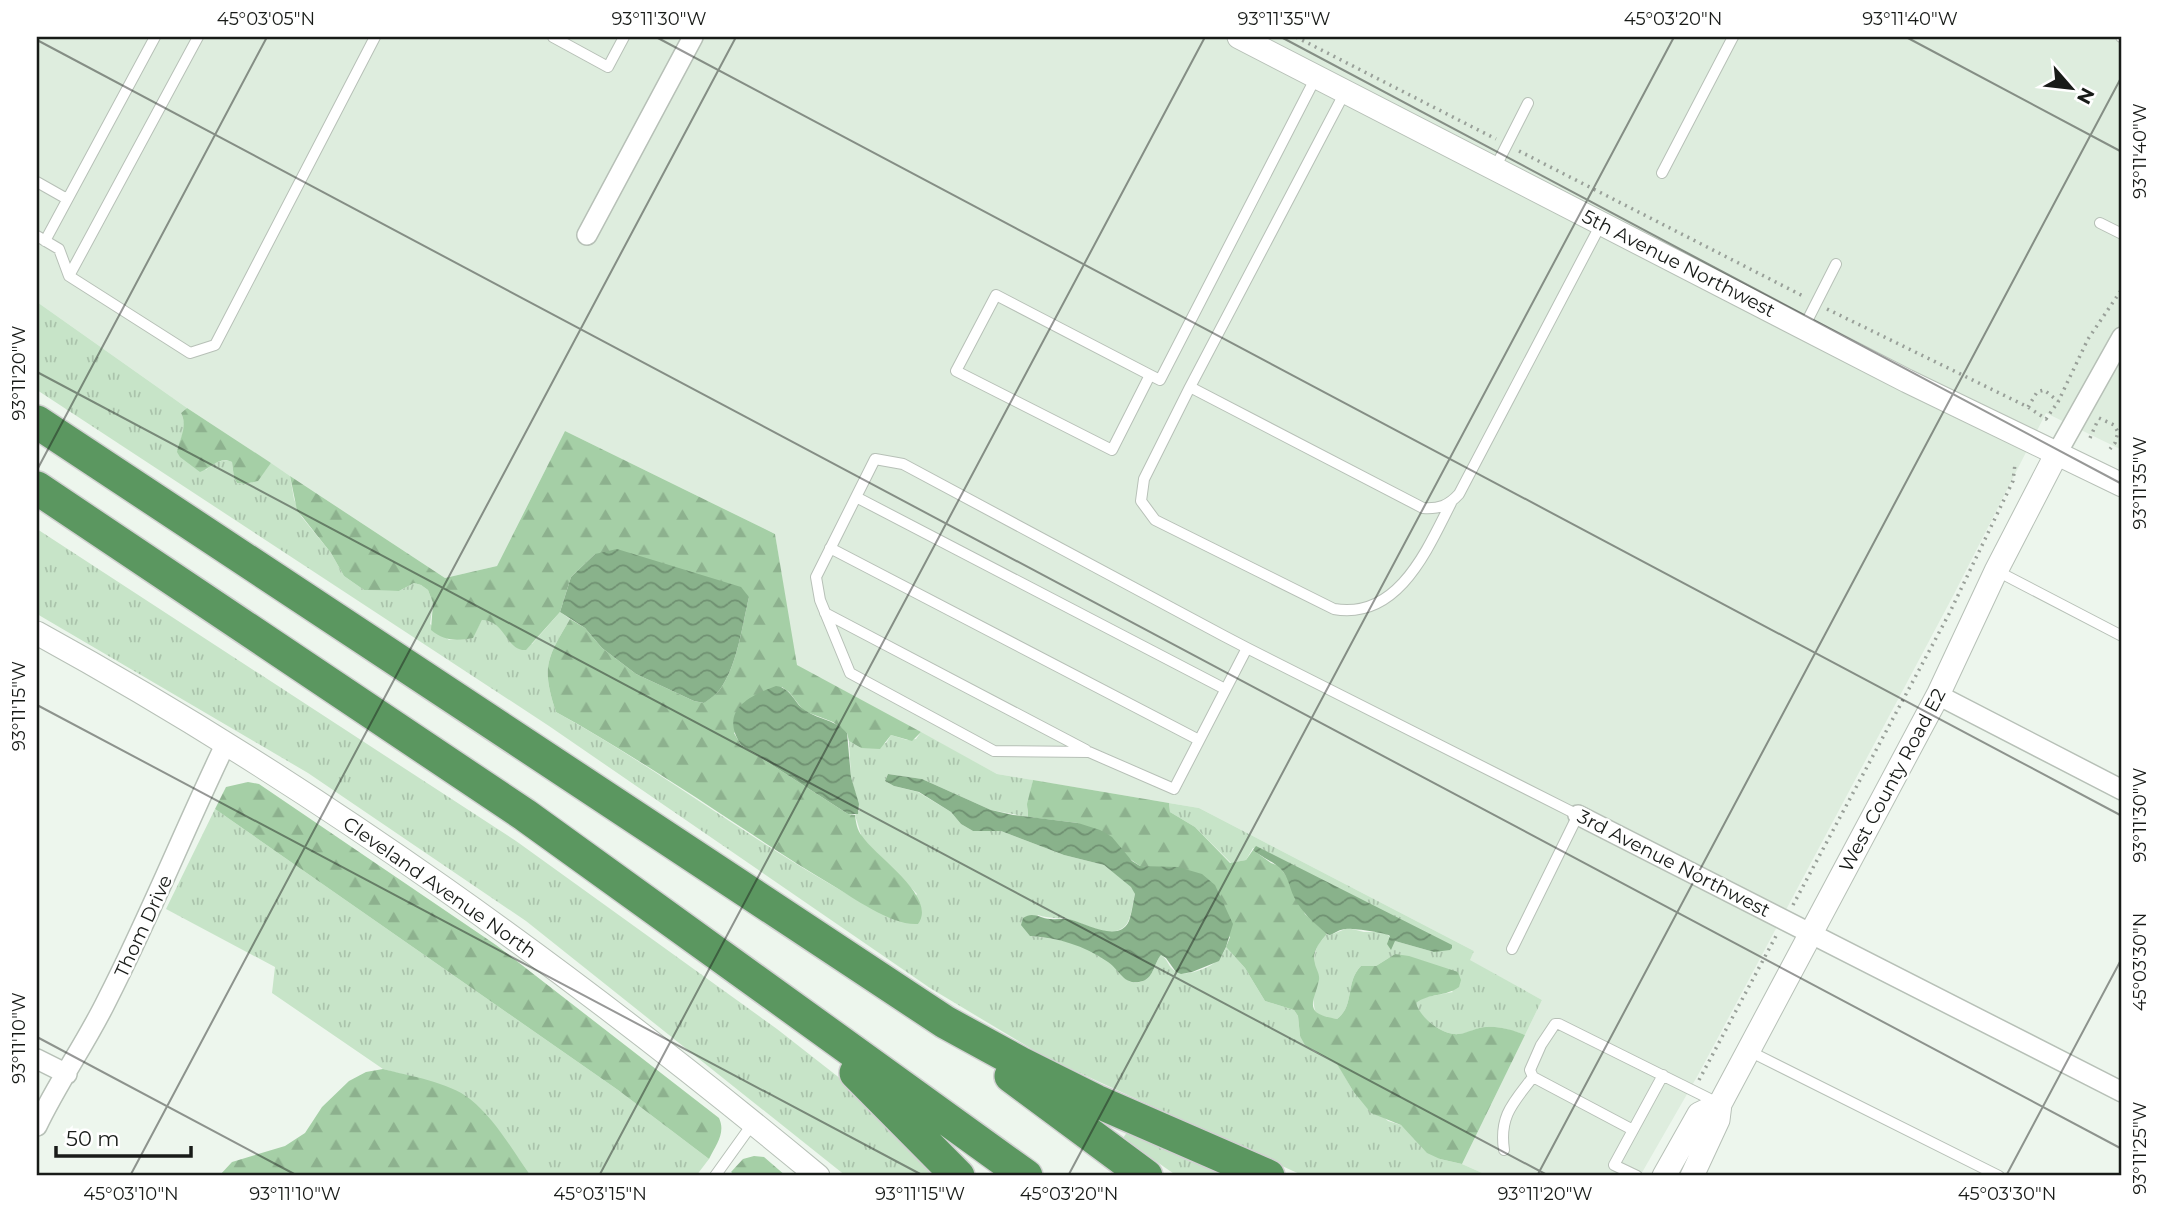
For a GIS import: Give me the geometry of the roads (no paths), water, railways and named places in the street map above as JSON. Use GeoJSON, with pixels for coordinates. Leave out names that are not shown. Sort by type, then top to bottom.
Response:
{"type":"FeatureCollection","features":[{"type":"Feature","properties":{"kind":"highway"},"geometry":{"type":"LineString","coordinates":[[37,422],[894,990],[1146,1176]]}},
{"type":"Feature","properties":{"kind":"highway"},"geometry":{"type":"LineString","coordinates":[[37,488],[525,815],[1026,1176]]}},
{"type":"Feature","properties":{"kind":"highway"},"geometry":{"type":"LineString","coordinates":[[894,990],[1020,1063],[1096,1101],[1268,1176]]}},
{"type":"Feature","properties":{"kind":"highway"},"geometry":{"type":"LineString","coordinates":[[788,1004],[958,1176]]}},
{"type":"Feature","properties":{"kind":"street"},"geometry":{"type":"LineString","coordinates":[[587,235],[693,37]]}},
{"type":"Feature","properties":{"kind":"street","name":"5th Avenue Northwest"},"geometry":{"type":"LineString","coordinates":[[1239,37],[1907,381],[2122,485]]}},
{"type":"Feature","properties":{"kind":"street"},"geometry":{"type":"LineString","coordinates":[[2057,453],[2122,337]]}},
{"type":"Feature","properties":{"kind":"street","name":"West County Road E2"},"geometry":{"type":"LineString","coordinates":[[1700,1174],[1718,1121],[1720,1104],[1938,695],[1996,571],[2057,453]]}},
{"type":"Feature","properties":{"kind":"street","name":"Cleveland Avenue North"},"geometry":{"type":"LineString","coordinates":[[37,632],[226,743],[414,867],[623,1019],[818,1176]]}},
{"type":"Feature","properties":{"kind":"street"},"geometry":{"type":"LineString","coordinates":[[1938,695],[2122,790]]}},
{"type":"Feature","properties":{"kind":"street","name":"Thom Drive"},"geometry":{"type":"LineString","coordinates":[[37,1126],[51,1095],[67,1074],[106,1003],[148,918],[226,743]]}},
{"type":"Feature","properties":{"kind":"street","name":"3rd Avenue Northwest"},"geometry":{"type":"LineString","coordinates":[[1578,815],[2122,1092]]}},
{"type":"Feature","properties":{"kind":"street"},"geometry":{"type":"LineString","coordinates":[[37,1059],[67,1074]]}},
{"type":"Feature","properties":{"kind":"street","name":"West County Road E2"},"geometry":{"type":"LineString","coordinates":[[1664,1176],[1699,1114],[1720,1104]]}},
{"type":"Feature","properties":{"kind":"lane"},"geometry":{"type":"LineString","coordinates":[[155,37],[67,199],[41,238],[59,249],[69,276],[190,353],[215,345],[374,40],[362,37]]}},
{"type":"Feature","properties":{"kind":"lane"},"geometry":{"type":"LineString","coordinates":[[69,276],[198,37]]}},
{"type":"Feature","properties":{"kind":"lane"},"geometry":{"type":"LineString","coordinates":[[553,37],[608,67],[624,37]]}},
{"type":"Feature","properties":{"kind":"lane"},"geometry":{"type":"LineString","coordinates":[[1662,173],[1733,37]]}},
{"type":"Feature","properties":{"kind":"lane"},"geometry":{"type":"LineString","coordinates":[[1150,375],[1112,450],[956,371],[996,295],[1160,380],[1317,77]]}},
{"type":"Feature","properties":{"kind":"lane"},"geometry":{"type":"LineString","coordinates":[[1345,92],[1144,479],[1141,501],[1155,520],[1334,609],[1352,612],[1376,605],[1417,568],[1602,223]]}},
{"type":"Feature","properties":{"kind":"lane"},"geometry":{"type":"LineString","coordinates":[[1495,169],[1528,103]]}},
{"type":"Feature","properties":{"kind":"lane"},"geometry":{"type":"LineString","coordinates":[[37,182],[67,199]]}},
{"type":"Feature","properties":{"kind":"lane"},"geometry":{"type":"LineString","coordinates":[[2100,223],[2122,234]]}},
{"type":"Feature","properties":{"kind":"lane"},"geometry":{"type":"LineString","coordinates":[[1804,328],[1836,264]]}},
{"type":"Feature","properties":{"kind":"lane"},"geometry":{"type":"LineString","coordinates":[[1190,387],[1423,508],[1442,508],[1452,502]]}},
{"type":"Feature","properties":{"kind":"lane","name":"3rd Avenue Northwest"},"geometry":{"type":"LineString","coordinates":[[856,497],[875,459],[902,464],[1247,648],[1578,815]]}},
{"type":"Feature","properties":{"kind":"lane"},"geometry":{"type":"LineString","coordinates":[[1089,752],[994,751],[850,673],[820,600],[816,577],[856,497],[1226,689]]}},
{"type":"Feature","properties":{"kind":"lane"},"geometry":{"type":"LineString","coordinates":[[831,548],[1199,740]]}},
{"type":"Feature","properties":{"kind":"lane"},"geometry":{"type":"LineString","coordinates":[[1996,571],[2122,636]]}},
{"type":"Feature","properties":{"kind":"lane"},"geometry":{"type":"LineString","coordinates":[[825,612],[1089,752],[1174,789],[1247,648]]}},
{"type":"Feature","properties":{"kind":"lane"},"geometry":{"type":"LineString","coordinates":[[1512,949],[1578,815]]}},
{"type":"Feature","properties":{"kind":"lane"},"geometry":{"type":"LineString","coordinates":[[1633,1130],[1534,1077],[1530,1070],[1541,1045],[1555,1024],[1720,1104]]}},
{"type":"Feature","properties":{"kind":"lane"},"geometry":{"type":"LineString","coordinates":[[1748,1050],[1999,1176]]}},
{"type":"Feature","properties":{"kind":"lane"},"geometry":{"type":"LineString","coordinates":[[1637,1176],[1614,1165],[1663,1075]]}},
{"type":"Feature","properties":{"kind":"lane"},"geometry":{"type":"LineString","coordinates":[[1504,1150],[1501,1130],[1507,1114],[1534,1077]]}},
{"type":"Feature","properties":{"kind":"lane"},"geometry":{"type":"LineString","coordinates":[[715,1176],[754,1123]]}},
{"type":"Feature","properties":{"kind":"water"},"geometry":{"type":"Polygon","coordinates":[[[617,549],[741,587],[749,597],[732,667],[719,690],[704,703],[636,674],[602,648],[585,628],[560,612],[571,577],[595,554],[617,549]]]}},
{"type":"Feature","properties":{"kind":"water"},"geometry":{"type":"Polygon","coordinates":[[[776,686],[786,690],[806,711],[838,725],[847,733],[851,777],[859,804],[858,814],[848,814],[741,745],[733,723],[735,714],[747,700],[776,686]]]}},
{"type":"Feature","properties":{"kind":"water"},"geometry":{"type":"Polygon","coordinates":[[[888,774],[922,779],[991,810],[1078,823],[1100,830],[1112,837],[1132,861],[1140,866],[1178,867],[1202,874],[1215,885],[1233,924],[1219,961],[1181,974],[1161,955],[1147,979],[1131,982],[1108,962],[1089,951],[1061,941],[1030,936],[1021,925],[1023,918],[1030,915],[1069,919],[1102,930],[1118,931],[1129,921],[1135,894],[1131,887],[1104,865],[1064,855],[1001,831],[973,831],[961,824],[951,812],[919,792],[885,781],[888,774]]]}},
{"type":"Feature","properties":{"kind":"water"},"geometry":{"type":"Polygon","coordinates":[[[1256,846],[1452,945],[1452,948],[1434,952],[1395,941],[1391,950],[1387,944],[1390,936],[1382,934],[1349,929],[1327,934],[1301,908],[1283,871],[1253,850],[1256,846]]]}}]}
